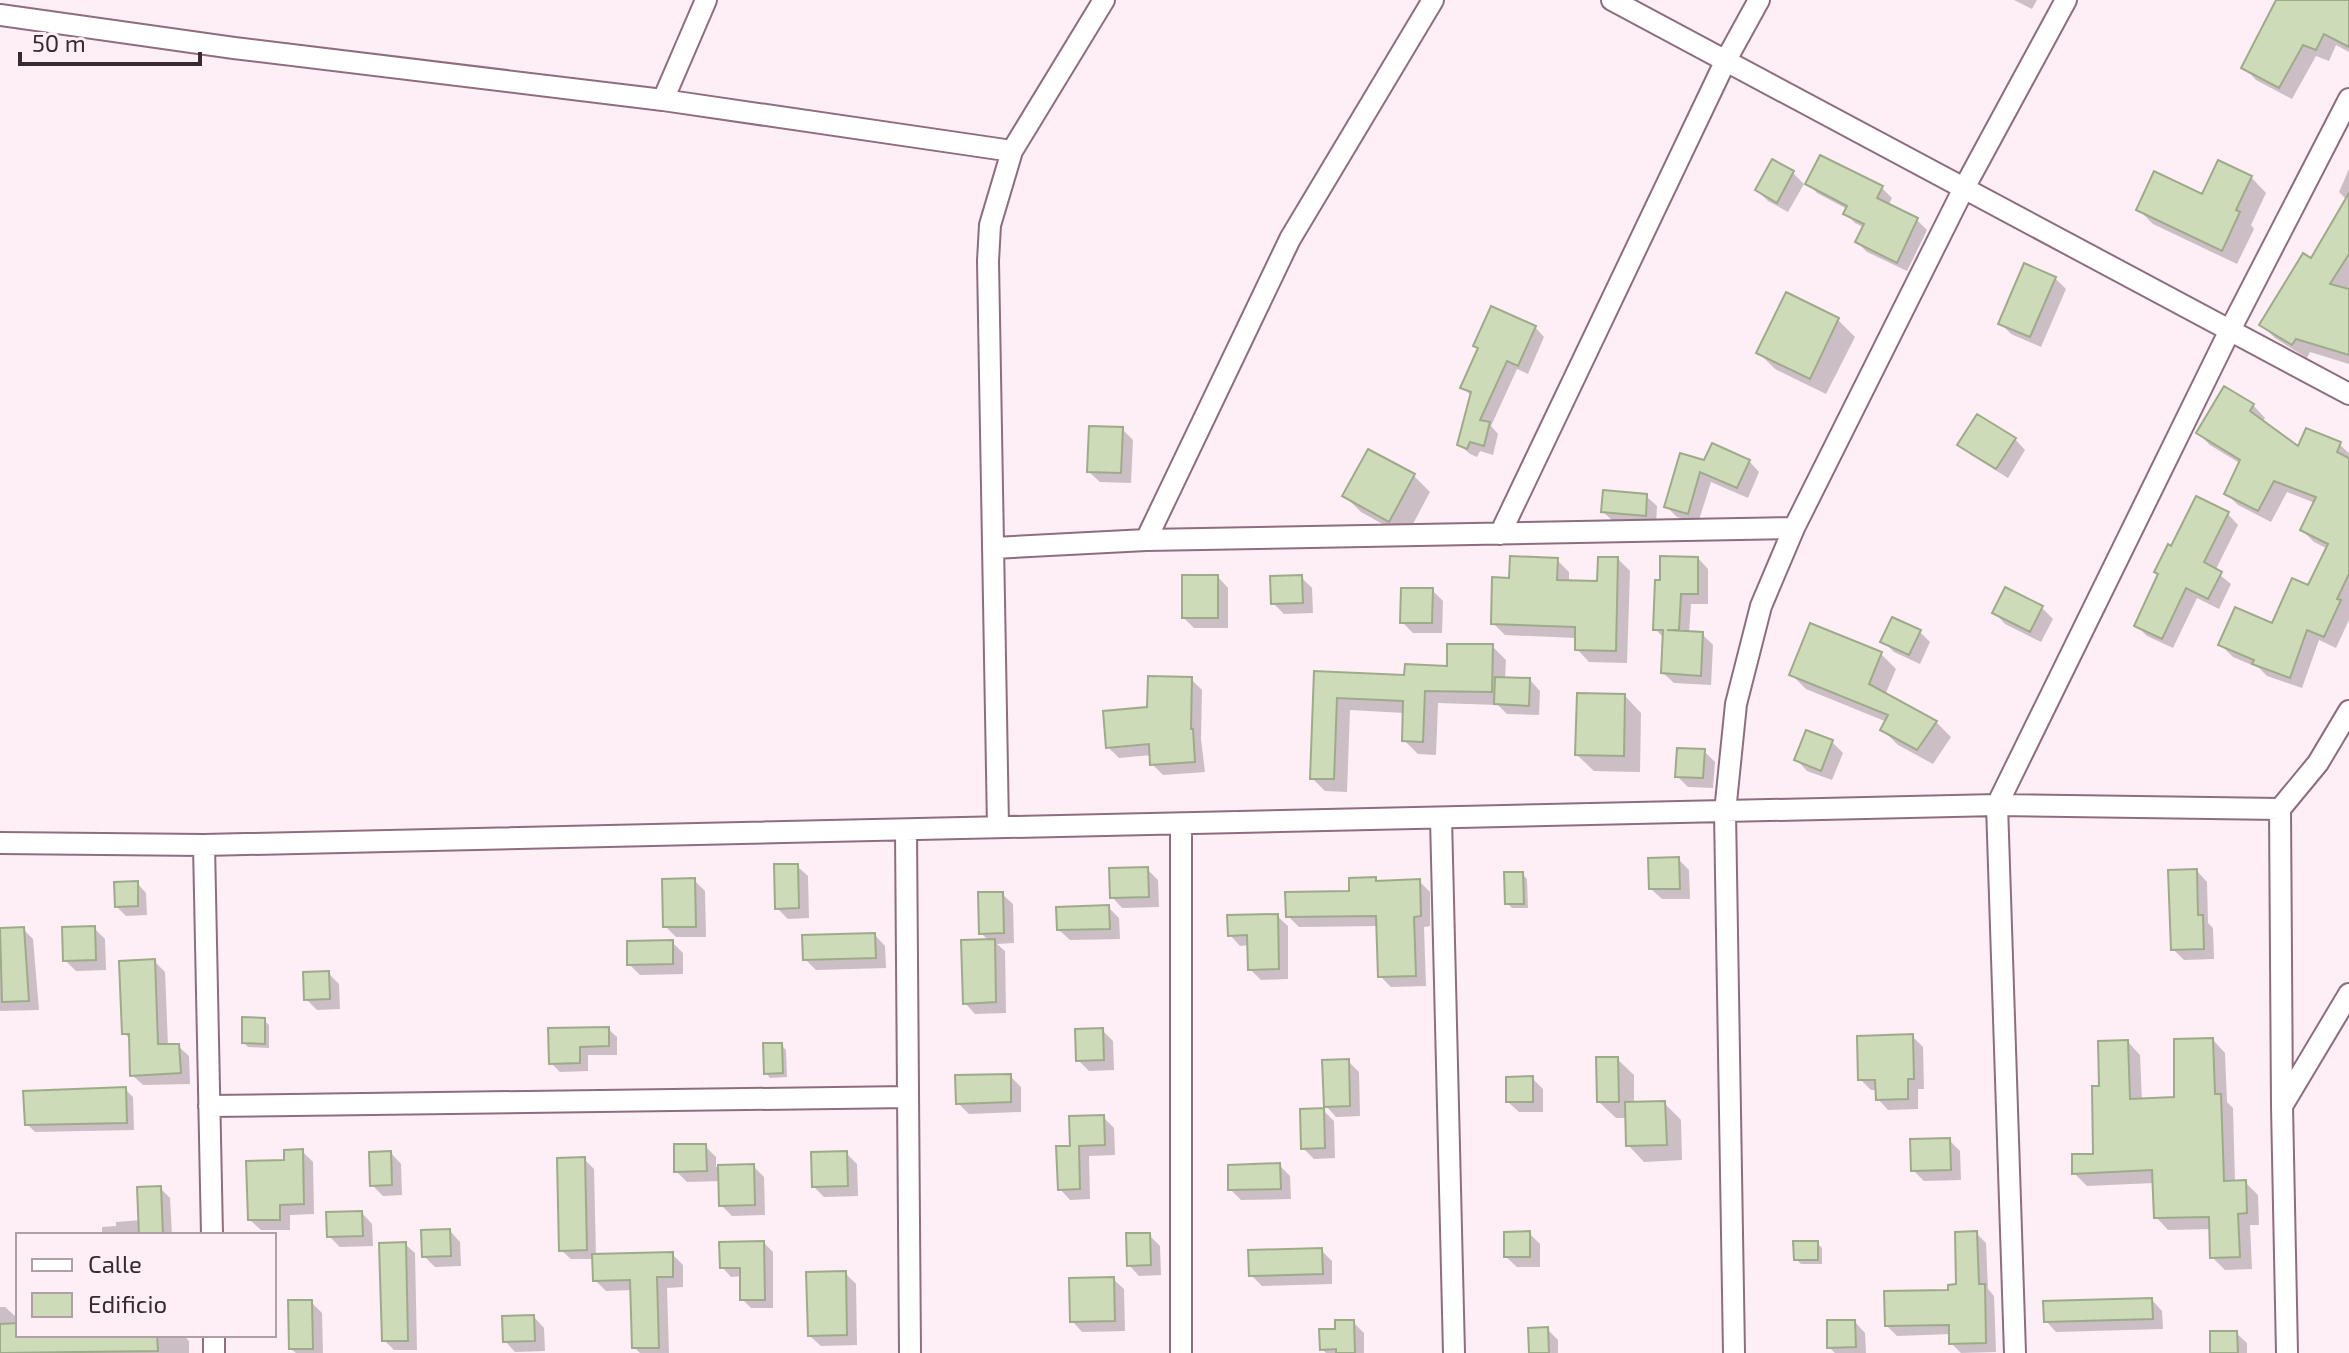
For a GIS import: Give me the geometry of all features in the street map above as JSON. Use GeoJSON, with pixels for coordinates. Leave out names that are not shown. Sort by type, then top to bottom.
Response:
{"type":"FeatureCollection","features":[{"type":"Feature","properties":{"kind":"street"},"geometry":{"type":"LineString","coordinates":[[663,100],[706,0]]}},
{"type":"Feature","properties":{"kind":"street"},"geometry":{"type":"LineString","coordinates":[[998,827],[988,261],[990,225],[1012,151],[1104,0]]}},
{"type":"Feature","properties":{"kind":"street"},"geometry":{"type":"LineString","coordinates":[[1146,540],[1290,239],[1433,0]]}},
{"type":"Feature","properties":{"kind":"street"},"geometry":{"type":"LineString","coordinates":[[1612,0],[2349,394]]}},
{"type":"Feature","properties":{"kind":"street"},"geometry":{"type":"LineString","coordinates":[[1500,534],[1726,60],[1759,0]]}},
{"type":"Feature","properties":{"kind":"street"},"geometry":{"type":"LineString","coordinates":[[1734,1353],[1725,812],[1736,704],[1761,606],[1794,528],[1963,190],[2066,0]]}},
{"type":"Feature","properties":{"kind":"street"},"geometry":{"type":"LineString","coordinates":[[0,15],[234,48],[663,100],[1012,151]]}},
{"type":"Feature","properties":{"kind":"street"},"geometry":{"type":"LineString","coordinates":[[2015,1353],[1997,805],[2230,330],[2349,99]]}},
{"type":"Feature","properties":{"kind":"street"},"geometry":{"type":"LineString","coordinates":[[994,548],[1146,540],[1794,528]]}},
{"type":"Feature","properties":{"kind":"street"},"geometry":{"type":"LineString","coordinates":[[2287,1353],[2280,809],[2318,763],[2348,714]]}},
{"type":"Feature","properties":{"kind":"street"},"geometry":{"type":"LineString","coordinates":[[0,843],[204,845],[1997,805],[2280,809]]}},
{"type":"Feature","properties":{"kind":"street"},"geometry":{"type":"LineString","coordinates":[[1441,818],[1454,1353]]}},
{"type":"Feature","properties":{"kind":"street"},"geometry":{"type":"LineString","coordinates":[[1181,824],[1181,1353]]}},
{"type":"Feature","properties":{"kind":"street"},"geometry":{"type":"LineString","coordinates":[[906,830],[910,1353]]}},
{"type":"Feature","properties":{"kind":"street"},"geometry":{"type":"LineString","coordinates":[[204,845],[212,1233]]}},
{"type":"Feature","properties":{"kind":"street"},"geometry":{"type":"LineString","coordinates":[[2282,1106],[2349,994]]}},
{"type":"Feature","properties":{"kind":"street"},"geometry":{"type":"LineString","coordinates":[[209,1106],[908,1097]]}},
{"type":"Feature","properties":{"kind":"building"},"geometry":{"type":"Polygon","coordinates":[[[2276,0],[2349,0],[2349,47],[2324,34],[2316,50],[2303,45],[2279,88],[2241,68],[2276,0]]]}},
{"type":"Feature","properties":{"kind":"building"},"geometry":{"type":"Polygon","coordinates":[[[1820,155],[1883,186],[1877,198],[1918,218],[1897,263],[1855,242],[1864,224],[1843,214],[1847,206],[1805,184],[1820,155]]]}},
{"type":"Feature","properties":{"kind":"building"},"geometry":{"type":"Polygon","coordinates":[[[1772,159],[1794,171],[1777,203],[1755,190],[1772,159]]]}},
{"type":"Feature","properties":{"kind":"building"},"geometry":{"type":"Polygon","coordinates":[[[2218,160],[2252,176],[2222,251],[2136,210],[2154,171],[2202,194],[2218,160]]]}},
{"type":"Feature","properties":{"kind":"building"},"geometry":{"type":"Polygon","coordinates":[[[2349,193],[2349,254],[2330,284],[2349,289],[2349,355],[2296,339],[2292,345],[2259,325],[2303,253],[2311,258],[2349,193]]]}},
{"type":"Feature","properties":{"kind":"building"},"geometry":{"type":"Polygon","coordinates":[[[2024,263],[2056,277],[2030,337],[1998,324],[2024,263]]]}},
{"type":"Feature","properties":{"kind":"building"},"geometry":{"type":"Polygon","coordinates":[[[1786,292],[1839,318],[1810,379],[1756,353],[1786,292]]]}},
{"type":"Feature","properties":{"kind":"building"},"geometry":{"type":"Polygon","coordinates":[[[1491,306],[1536,326],[1518,366],[1507,361],[1480,420],[1490,422],[1484,446],[1470,442],[1467,449],[1457,445],[1471,392],[1460,388],[1478,348],[1473,346],[1491,306]]]}},
{"type":"Feature","properties":{"kind":"building"},"geometry":{"type":"Polygon","coordinates":[[[2224,386],[2254,404],[2250,411],[2298,446],[2306,428],[2341,442],[2337,452],[2349,458],[2349,574],[2324,637],[2307,630],[2290,678],[2252,664],[2254,660],[2218,645],[2235,607],[2272,623],[2292,578],[2308,585],[2328,544],[2300,530],[2316,497],[2274,481],[2258,511],[2224,494],[2240,460],[2196,433],[2224,386]]]}},
{"type":"Feature","properties":{"kind":"building"},"geometry":{"type":"Polygon","coordinates":[[[1977,414],[2016,438],[1996,469],[1957,445],[1977,414]]]}},
{"type":"Feature","properties":{"kind":"building"},"geometry":{"type":"Polygon","coordinates":[[[1089,426],[1123,427],[1121,473],[1087,472],[1089,426]]]}},
{"type":"Feature","properties":{"kind":"building"},"geometry":{"type":"Polygon","coordinates":[[[1712,443],[1750,460],[1737,488],[1700,472],[1688,514],[1664,507],[1680,453],[1704,460],[1712,443]]]}},
{"type":"Feature","properties":{"kind":"building"},"geometry":{"type":"Polygon","coordinates":[[[1368,449],[1415,474],[1389,522],[1342,496],[1368,449]]]}},
{"type":"Feature","properties":{"kind":"building"},"geometry":{"type":"Polygon","coordinates":[[[1603,490],[1647,494],[1646,516],[1601,512],[1603,490]]]}},
{"type":"Feature","properties":{"kind":"building"},"geometry":{"type":"Polygon","coordinates":[[[2196,496],[2229,512],[2204,562],[2222,572],[2208,599],[2186,588],[2162,639],[2134,626],[2158,574],[2154,572],[2196,496]]]}},
{"type":"Feature","properties":{"kind":"building"},"geometry":{"type":"Polygon","coordinates":[[[1510,556],[1558,558],[1557,580],[1597,581],[1598,557],[1618,557],[1616,651],[1575,650],[1575,627],[1491,624],[1492,577],[1509,578],[1510,556]]]}},
{"type":"Feature","properties":{"kind":"building"},"geometry":{"type":"Polygon","coordinates":[[[1660,556],[1698,557],[1698,594],[1681,594],[1679,630],[1667,630],[1703,632],[1701,676],[1661,673],[1663,630],[1653,630],[1655,580],[1660,580],[1660,556]]]}},
{"type":"Feature","properties":{"kind":"building"},"geometry":{"type":"Polygon","coordinates":[[[1182,575],[1218,575],[1218,618],[1182,618],[1182,575]]]}},
{"type":"Feature","properties":{"kind":"building"},"geometry":{"type":"Polygon","coordinates":[[[1302,575],[1303,603],[1271,604],[1270,576],[1302,575]]]}},
{"type":"Feature","properties":{"kind":"building"},"geometry":{"type":"Polygon","coordinates":[[[2005,587],[2043,606],[2030,632],[1992,613],[2005,587]]]}},
{"type":"Feature","properties":{"kind":"building"},"geometry":{"type":"Polygon","coordinates":[[[1401,588],[1433,588],[1432,623],[1400,623],[1401,588]]]}},
{"type":"Feature","properties":{"kind":"building"},"geometry":{"type":"Polygon","coordinates":[[[1892,617],[1921,630],[1909,655],[1880,642],[1892,617]]]}},
{"type":"Feature","properties":{"kind":"building"},"geometry":{"type":"Polygon","coordinates":[[[1810,623],[1882,652],[1869,684],[1937,721],[1917,750],[1880,730],[1888,715],[1789,675],[1810,623]]]}},
{"type":"Feature","properties":{"kind":"building"},"geometry":{"type":"Polygon","coordinates":[[[1447,644],[1493,644],[1492,692],[1425,691],[1423,742],[1402,741],[1403,701],[1337,698],[1334,779],[1310,779],[1314,671],[1404,675],[1405,664],[1447,666],[1447,644]]]}},
{"type":"Feature","properties":{"kind":"building"},"geometry":{"type":"Polygon","coordinates":[[[1148,676],[1192,677],[1191,729],[1195,762],[1150,765],[1149,744],[1106,748],[1103,711],[1147,707],[1148,676]]]}},
{"type":"Feature","properties":{"kind":"building"},"geometry":{"type":"Polygon","coordinates":[[[1495,677],[1530,678],[1529,706],[1494,704],[1495,677]]]}},
{"type":"Feature","properties":{"kind":"building"},"geometry":{"type":"Polygon","coordinates":[[[1577,693],[1625,694],[1624,756],[1575,755],[1577,693]]]}},
{"type":"Feature","properties":{"kind":"building"},"geometry":{"type":"Polygon","coordinates":[[[1806,730],[1833,740],[1821,771],[1794,760],[1806,730]]]}},
{"type":"Feature","properties":{"kind":"building"},"geometry":{"type":"Polygon","coordinates":[[[1677,748],[1705,749],[1703,778],[1675,777],[1677,748]]]}},
{"type":"Feature","properties":{"kind":"building"},"geometry":{"type":"Polygon","coordinates":[[[1679,857],[1680,889],[1649,889],[1648,858],[1679,857]]]}},
{"type":"Feature","properties":{"kind":"building"},"geometry":{"type":"Polygon","coordinates":[[[774,864],[798,864],[799,908],[775,909],[774,864]]]}},
{"type":"Feature","properties":{"kind":"building"},"geometry":{"type":"Polygon","coordinates":[[[1148,867],[1149,897],[1110,898],[1109,868],[1148,867]]]}},
{"type":"Feature","properties":{"kind":"building"},"geometry":{"type":"Polygon","coordinates":[[[2197,869],[2198,915],[2203,915],[2204,949],[2171,950],[2168,870],[2197,869]]]}},
{"type":"Feature","properties":{"kind":"building"},"geometry":{"type":"Polygon","coordinates":[[[1504,872],[1523,872],[1524,904],[1505,904],[1504,872]]]}},
{"type":"Feature","properties":{"kind":"building"},"geometry":{"type":"Polygon","coordinates":[[[1376,877],[1376,881],[1420,879],[1421,916],[1414,917],[1416,976],[1378,977],[1376,916],[1286,917],[1285,892],[1349,891],[1349,878],[1376,877]]]}},
{"type":"Feature","properties":{"kind":"building"},"geometry":{"type":"Polygon","coordinates":[[[695,878],[696,927],[663,927],[662,879],[695,878]]]}},
{"type":"Feature","properties":{"kind":"building"},"geometry":{"type":"Polygon","coordinates":[[[138,881],[138,906],[115,907],[114,882],[138,881]]]}},
{"type":"Feature","properties":{"kind":"building"},"geometry":{"type":"Polygon","coordinates":[[[978,892],[1003,892],[1004,933],[979,934],[978,892]]]}},
{"type":"Feature","properties":{"kind":"building"},"geometry":{"type":"Polygon","coordinates":[[[1109,905],[1110,929],[1057,930],[1056,907],[1109,905]]]}},
{"type":"Feature","properties":{"kind":"building"},"geometry":{"type":"Polygon","coordinates":[[[1278,914],[1279,969],[1248,970],[1247,935],[1228,936],[1227,915],[1278,914]]]}},
{"type":"Feature","properties":{"kind":"building"},"geometry":{"type":"Polygon","coordinates":[[[95,926],[96,960],[63,961],[62,927],[95,926]]]}},
{"type":"Feature","properties":{"kind":"building"},"geometry":{"type":"Polygon","coordinates":[[[24,927],[29,1001],[2,1002],[0,928],[24,927]]]}},
{"type":"Feature","properties":{"kind":"building"},"geometry":{"type":"Polygon","coordinates":[[[875,933],[876,958],[803,960],[802,935],[875,933]]]}},
{"type":"Feature","properties":{"kind":"building"},"geometry":{"type":"Polygon","coordinates":[[[995,939],[996,1002],[963,1004],[961,940],[995,939]]]}},
{"type":"Feature","properties":{"kind":"building"},"geometry":{"type":"Polygon","coordinates":[[[673,940],[673,964],[627,965],[627,941],[673,940]]]}},
{"type":"Feature","properties":{"kind":"building"},"geometry":{"type":"Polygon","coordinates":[[[155,959],[158,1044],[179,1044],[181,1073],[130,1076],[129,1034],[122,1034],[119,961],[155,959]]]}},
{"type":"Feature","properties":{"kind":"building"},"geometry":{"type":"Polygon","coordinates":[[[329,971],[330,999],[304,1000],[303,972],[329,971]]]}},
{"type":"Feature","properties":{"kind":"building"},"geometry":{"type":"Polygon","coordinates":[[[242,1017],[265,1018],[265,1044],[242,1043],[242,1017]]]}},
{"type":"Feature","properties":{"kind":"building"},"geometry":{"type":"Polygon","coordinates":[[[609,1027],[609,1046],[580,1047],[580,1063],[549,1064],[548,1028],[609,1027]]]}},
{"type":"Feature","properties":{"kind":"building"},"geometry":{"type":"Polygon","coordinates":[[[1103,1028],[1104,1060],[1076,1061],[1075,1029],[1103,1028]]]}},
{"type":"Feature","properties":{"kind":"building"},"geometry":{"type":"Polygon","coordinates":[[[1913,1034],[1914,1079],[1908,1079],[1908,1099],[1876,1100],[1875,1080],[1858,1080],[1857,1036],[1913,1034]]]}},
{"type":"Feature","properties":{"kind":"building"},"geometry":{"type":"Polygon","coordinates":[[[2213,1038],[2215,1094],[2221,1094],[2224,1181],[2246,1180],[2247,1213],[2238,1214],[2240,1257],[2210,1258],[2209,1217],[2154,1218],[2152,1170],[2072,1174],[2072,1154],[2093,1154],[2092,1086],[2099,1086],[2098,1041],[2128,1040],[2130,1099],[2174,1097],[2174,1039],[2213,1038]]]}},
{"type":"Feature","properties":{"kind":"building"},"geometry":{"type":"Polygon","coordinates":[[[763,1043],[782,1043],[783,1073],[764,1074],[763,1043]]]}},
{"type":"Feature","properties":{"kind":"building"},"geometry":{"type":"Polygon","coordinates":[[[1596,1057],[1618,1057],[1619,1102],[1597,1102],[1596,1057]]]}},
{"type":"Feature","properties":{"kind":"building"},"geometry":{"type":"Polygon","coordinates":[[[1349,1059],[1350,1106],[1324,1107],[1322,1060],[1349,1059]]]}},
{"type":"Feature","properties":{"kind":"building"},"geometry":{"type":"Polygon","coordinates":[[[1011,1074],[1011,1102],[956,1104],[955,1075],[1011,1074]]]}},
{"type":"Feature","properties":{"kind":"building"},"geometry":{"type":"Polygon","coordinates":[[[1533,1076],[1533,1102],[1506,1102],[1506,1077],[1533,1076]]]}},
{"type":"Feature","properties":{"kind":"building"},"geometry":{"type":"Polygon","coordinates":[[[126,1087],[127,1123],[25,1125],[23,1091],[126,1087]]]}},
{"type":"Feature","properties":{"kind":"building"},"geometry":{"type":"Polygon","coordinates":[[[1665,1101],[1667,1145],[1626,1146],[1625,1102],[1665,1101]]]}},
{"type":"Feature","properties":{"kind":"building"},"geometry":{"type":"Polygon","coordinates":[[[1324,1108],[1325,1148],[1301,1149],[1300,1109],[1324,1108]]]}},
{"type":"Feature","properties":{"kind":"building"},"geometry":{"type":"Polygon","coordinates":[[[1104,1115],[1105,1145],[1079,1146],[1080,1189],[1058,1190],[1056,1146],[1070,1146],[1069,1116],[1104,1115]]]}},
{"type":"Feature","properties":{"kind":"building"},"geometry":{"type":"Polygon","coordinates":[[[1950,1138],[1951,1170],[1911,1171],[1910,1139],[1950,1138]]]}},
{"type":"Feature","properties":{"kind":"building"},"geometry":{"type":"Polygon","coordinates":[[[674,1144],[706,1144],[707,1171],[674,1172],[674,1144]]]}},
{"type":"Feature","properties":{"kind":"building"},"geometry":{"type":"Polygon","coordinates":[[[303,1149],[304,1204],[280,1205],[280,1220],[248,1220],[246,1161],[284,1160],[284,1150],[303,1149]]]}},
{"type":"Feature","properties":{"kind":"building"},"geometry":{"type":"Polygon","coordinates":[[[391,1151],[392,1185],[370,1186],[369,1152],[391,1151]]]}},
{"type":"Feature","properties":{"kind":"building"},"geometry":{"type":"Polygon","coordinates":[[[847,1151],[848,1186],[812,1187],[811,1152],[847,1151]]]}},
{"type":"Feature","properties":{"kind":"building"},"geometry":{"type":"Polygon","coordinates":[[[585,1157],[587,1250],[559,1251],[557,1158],[585,1157]]]}},
{"type":"Feature","properties":{"kind":"building"},"geometry":{"type":"Polygon","coordinates":[[[1280,1163],[1281,1189],[1228,1190],[1228,1165],[1280,1163]]]}},
{"type":"Feature","properties":{"kind":"building"},"geometry":{"type":"Polygon","coordinates":[[[754,1164],[755,1205],[719,1206],[718,1165],[754,1164]]]}},
{"type":"Feature","properties":{"kind":"building"},"geometry":{"type":"Polygon","coordinates":[[[161,1186],[163,1233],[139,1233],[137,1187],[161,1186]]]}},
{"type":"Feature","properties":{"kind":"building"},"geometry":{"type":"Polygon","coordinates":[[[362,1211],[363,1236],[327,1237],[326,1212],[362,1211]]]}},
{"type":"Feature","properties":{"kind":"building"},"geometry":{"type":"Polygon","coordinates":[[[450,1229],[451,1256],[422,1257],[421,1230],[450,1229]]]}},
{"type":"Feature","properties":{"kind":"building"},"geometry":{"type":"Polygon","coordinates":[[[1530,1231],[1530,1257],[1504,1257],[1504,1232],[1530,1231]]]}},
{"type":"Feature","properties":{"kind":"building"},"geometry":{"type":"Polygon","coordinates":[[[1977,1231],[1979,1284],[1985,1284],[1986,1343],[1949,1344],[1949,1325],[1885,1326],[1884,1291],[1948,1290],[1948,1285],[1956,1284],[1955,1232],[1977,1231]]]}},
{"type":"Feature","properties":{"kind":"building"},"geometry":{"type":"Polygon","coordinates":[[[1126,1233],[1150,1233],[1151,1265],[1127,1266],[1126,1233]]]}},
{"type":"Feature","properties":{"kind":"building"},"geometry":{"type":"Polygon","coordinates":[[[764,1241],[765,1300],[740,1300],[740,1268],[720,1268],[719,1242],[764,1241]]]}},
{"type":"Feature","properties":{"kind":"building"},"geometry":{"type":"Polygon","coordinates":[[[1793,1241],[1818,1241],[1818,1260],[1794,1260],[1793,1241]]]}},
{"type":"Feature","properties":{"kind":"building"},"geometry":{"type":"Polygon","coordinates":[[[406,1242],[408,1341],[382,1341],[379,1243],[406,1242]]]}},
{"type":"Feature","properties":{"kind":"building"},"geometry":{"type":"Polygon","coordinates":[[[1322,1248],[1323,1274],[1249,1276],[1248,1250],[1322,1248]]]}},
{"type":"Feature","properties":{"kind":"building"},"geometry":{"type":"Polygon","coordinates":[[[673,1252],[673,1277],[657,1277],[659,1348],[632,1348],[630,1280],[593,1281],[592,1254],[673,1252]]]}},
{"type":"Feature","properties":{"kind":"building"},"geometry":{"type":"Polygon","coordinates":[[[846,1271],[847,1335],[808,1336],[806,1272],[846,1271]]]}},
{"type":"Feature","properties":{"kind":"building"},"geometry":{"type":"Polygon","coordinates":[[[1114,1277],[1115,1321],[1070,1322],[1069,1278],[1114,1277]]]}},
{"type":"Feature","properties":{"kind":"building"},"geometry":{"type":"Polygon","coordinates":[[[2152,1298],[2153,1319],[2044,1322],[2043,1301],[2152,1298]]]}},
{"type":"Feature","properties":{"kind":"building"},"geometry":{"type":"Polygon","coordinates":[[[288,1300],[312,1300],[313,1349],[289,1349],[288,1300]]]}},
{"type":"Feature","properties":{"kind":"building"},"geometry":{"type":"Polygon","coordinates":[[[534,1315],[535,1341],[503,1342],[502,1316],[534,1315]]]}},
{"type":"Feature","properties":{"kind":"building"},"geometry":{"type":"Polygon","coordinates":[[[1335,1320],[1354,1320],[1355,1353],[1320,1350],[1319,1329],[1335,1329],[1335,1320]]]}},
{"type":"Feature","properties":{"kind":"building"},"geometry":{"type":"Polygon","coordinates":[[[1827,1320],[1855,1320],[1856,1347],[1827,1348],[1827,1320]]]}},
{"type":"Feature","properties":{"kind":"building"},"geometry":{"type":"Polygon","coordinates":[[[16,1323],[16,1337],[157,1337],[158,1351],[0,1353],[0,1324],[16,1323]]]}},
{"type":"Feature","properties":{"kind":"building"},"geometry":{"type":"Polygon","coordinates":[[[1548,1327],[1549,1353],[1529,1353],[1528,1328],[1548,1327]]]}},
{"type":"Feature","properties":{"kind":"building"},"geometry":{"type":"Polygon","coordinates":[[[2210,1331],[2237,1331],[2238,1353],[2210,1353],[2210,1331]]]}}]}
